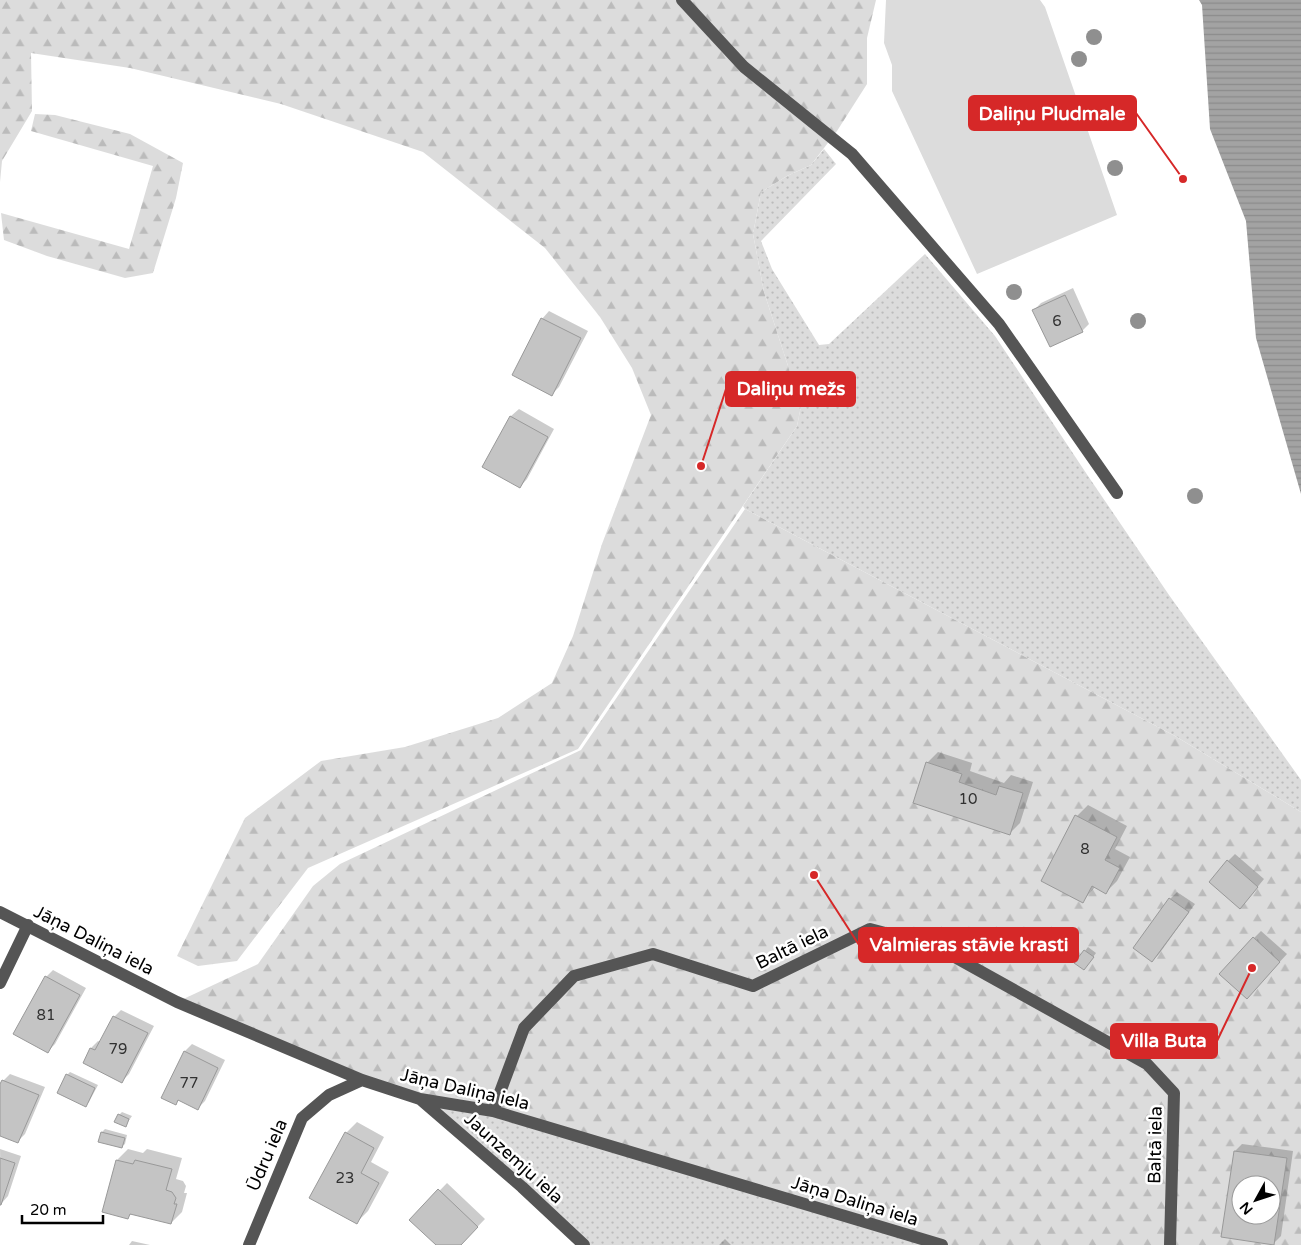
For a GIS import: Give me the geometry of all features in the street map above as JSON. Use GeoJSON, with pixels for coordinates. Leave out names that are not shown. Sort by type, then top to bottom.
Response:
{"type":"FeatureCollection","features":[{"type":"Feature","properties":{"kind":"street"},"geometry":{"type":"LineString","coordinates":[[682,0],[744,67],[852,154],[999,324],[1117,493]]}},
{"type":"Feature","properties":{"kind":"street","name":"Jāņa Daliņa iela"},"geometry":{"type":"LineString","coordinates":[[0,912],[178,1002],[362,1080],[420,1099],[493,1111],[942,1245]]}},
{"type":"Feature","properties":{"kind":"street"},"geometry":{"type":"LineString","coordinates":[[0,983],[28,925]]}},
{"type":"Feature","properties":{"kind":"street","name":"Baltā iela"},"geometry":{"type":"LineString","coordinates":[[493,1111],[524,1028],[574,976],[653,954],[753,986],[870,929],[935,946],[1147,1064],[1174,1093],[1170,1245]]}},
{"type":"Feature","properties":{"kind":"street","name":"Ūdru iela"},"geometry":{"type":"LineString","coordinates":[[250,1245],[302,1118],[329,1095],[362,1080]]}},
{"type":"Feature","properties":{"kind":"street","name":"Jaunzemju iela"},"geometry":{"type":"LineString","coordinates":[[420,1099],[522,1187],[584,1245]]}},
{"type":"Feature","properties":{"kind":"green space"},"geometry":{"type":"Polygon","coordinates":[[[0,0],[876,0],[867,38],[867,84],[837,131],[811,165],[787,176],[761,192],[753,234],[764,292],[801,406],[797,426],[578,749],[308,868],[237,961],[198,966],[177,956],[245,818],[321,761],[405,747],[498,718],[552,683],[573,636],[602,544],[651,415],[632,368],[600,317],[545,248],[423,152],[281,104],[130,68],[31,53],[32,111],[2,161],[0,182],[0,0]]]}},
{"type":"Feature","properties":{"kind":"green space"},"geometry":{"type":"Polygon","coordinates":[[[886,0],[1040,0],[1045,7],[1117,215],[977,274],[892,91],[892,65],[884,43],[886,0]]]}},
{"type":"Feature","properties":{"kind":"green space"},"geometry":{"type":"Polygon","coordinates":[[[35,114],[55,115],[130,134],[183,163],[176,198],[153,273],[125,278],[47,256],[4,240],[1,213],[129,249],[153,166],[31,131],[35,114]]]}},
{"type":"Feature","properties":{"kind":"green space"},"geometry":{"type":"Polygon","coordinates":[[[824,149],[836,164],[761,241],[772,269],[819,345],[829,344],[925,254],[995,336],[1169,595],[1301,780],[1301,812],[1175,736],[745,509],[743,506],[797,426],[801,406],[764,292],[753,234],[761,192],[787,176],[811,165],[824,149]]]}},
{"type":"Feature","properties":{"kind":"green space"},"geometry":{"type":"Polygon","coordinates":[[[745,509],[1175,736],[1301,812],[1301,1245],[942,1245],[493,1111],[420,1099],[177,1002],[258,964],[313,886],[340,864],[581,750],[745,509]]]}},
{"type":"Feature","properties":{"kind":"green space"},"geometry":{"type":"Polygon","coordinates":[[[420,1099],[493,1111],[942,1245],[584,1245],[420,1099]]]}},
{"type":"Feature","properties":{"kind":"shaded area"},"geometry":{"type":"Polygon","coordinates":[[[1199,0],[1301,0],[1301,494],[1256,338],[1246,221],[1210,129],[1202,5],[1199,0]]]}},
{"type":"Feature","properties":{"kind":"building"},"geometry":{"type":"Polygon","coordinates":[[[1065,295],[1083,332],[1050,347],[1032,310],[1065,295]]]}},
{"type":"Feature","properties":{"kind":"building"},"geometry":{"type":"Polygon","coordinates":[[[541,318],[581,338],[552,396],[512,375],[541,318]]]}},
{"type":"Feature","properties":{"kind":"building"},"geometry":{"type":"Polygon","coordinates":[[[510,416],[548,437],[520,488],[482,467],[510,416]]]}},
{"type":"Feature","properties":{"kind":"building"},"geometry":{"type":"Polygon","coordinates":[[[926,762],[962,774],[959,782],[996,795],[999,786],[1023,793],[1010,835],[913,803],[926,762]]]}},
{"type":"Feature","properties":{"kind":"building"},"geometry":{"type":"Polygon","coordinates":[[[1075,815],[1117,837],[1105,860],[1120,868],[1106,894],[1092,886],[1083,903],[1041,881],[1075,815]]]}},
{"type":"Feature","properties":{"kind":"building"},"geometry":{"type":"Polygon","coordinates":[[[1227,860],[1258,887],[1240,909],[1209,882],[1227,860]]]}},
{"type":"Feature","properties":{"kind":"building"},"geometry":{"type":"Polygon","coordinates":[[[1169,898],[1189,912],[1152,962],[1133,948],[1169,898]]]}},
{"type":"Feature","properties":{"kind":"building"},"geometry":{"type":"Polygon","coordinates":[[[1253,937],[1280,962],[1247,999],[1219,974],[1253,937]]]}},
{"type":"Feature","properties":{"kind":"building"},"geometry":{"type":"Polygon","coordinates":[[[1084,950],[1094,957],[1084,970],[1074,963],[1084,950]]]}},
{"type":"Feature","properties":{"kind":"building"},"geometry":{"type":"Polygon","coordinates":[[[45,976],[80,995],[48,1053],[13,1034],[45,976]]]}},
{"type":"Feature","properties":{"kind":"building"},"geometry":{"type":"Polygon","coordinates":[[[113,1016],[148,1033],[122,1083],[83,1063],[90,1048],[95,1050],[113,1016]]]}},
{"type":"Feature","properties":{"kind":"building"},"geometry":{"type":"Polygon","coordinates":[[[184,1051],[218,1068],[198,1110],[178,1100],[176,1105],[161,1098],[184,1051]]]}},
{"type":"Feature","properties":{"kind":"building"},"geometry":{"type":"Polygon","coordinates":[[[66,1074],[95,1088],[86,1107],[57,1093],[66,1074]]]}},
{"type":"Feature","properties":{"kind":"building"},"geometry":{"type":"Polygon","coordinates":[[[2,1080],[39,1095],[18,1143],[0,1136],[0,1084],[2,1080]]]}},
{"type":"Feature","properties":{"kind":"building"},"geometry":{"type":"Polygon","coordinates":[[[118,1114],[129,1119],[126,1127],[114,1122],[118,1114]]]}},
{"type":"Feature","properties":{"kind":"building"},"geometry":{"type":"Polygon","coordinates":[[[101,1132],[125,1138],[122,1148],[98,1142],[101,1132]]]}},
{"type":"Feature","properties":{"kind":"building"},"geometry":{"type":"Polygon","coordinates":[[[345,1132],[374,1148],[361,1173],[379,1183],[357,1224],[309,1198],[345,1132]]]}},
{"type":"Feature","properties":{"kind":"building"},"geometry":{"type":"Polygon","coordinates":[[[1234,1151],[1287,1158],[1281,1198],[1281,1175],[1231,1175],[1231,1225],[1277,1225],[1274,1245],[1221,1237],[1234,1151]]]}},
{"type":"Feature","properties":{"kind":"building"},"geometry":{"type":"Polygon","coordinates":[[[0,1158],[15,1163],[1,1205],[0,1205],[0,1158]]]}},
{"type":"Feature","properties":{"kind":"building"},"geometry":{"type":"Polygon","coordinates":[[[116,1160],[133,1164],[135,1160],[172,1169],[166,1190],[172,1192],[176,1198],[174,1204],[177,1204],[171,1224],[130,1214],[128,1219],[102,1212],[116,1160]]]}},
{"type":"Feature","properties":{"kind":"building"},"geometry":{"type":"Polygon","coordinates":[[[438,1189],[478,1227],[461,1245],[436,1245],[409,1220],[438,1189]]]}},
{"type":"Feature","properties":{"kind":"place","name":"Daliņu Pludmale"},"geometry":{"type":"Point","coordinates":[1183,179]}},
{"type":"Feature","properties":{"kind":"place","name":"Daliņu mežs"},"geometry":{"type":"Point","coordinates":[701,466]}},
{"type":"Feature","properties":{"kind":"place","name":"Valmieras stāvie krasti"},"geometry":{"type":"Point","coordinates":[814,875]}},
{"type":"Feature","properties":{"kind":"place","name":"Villa Buta"},"geometry":{"type":"Point","coordinates":[1252,968]}}]}
